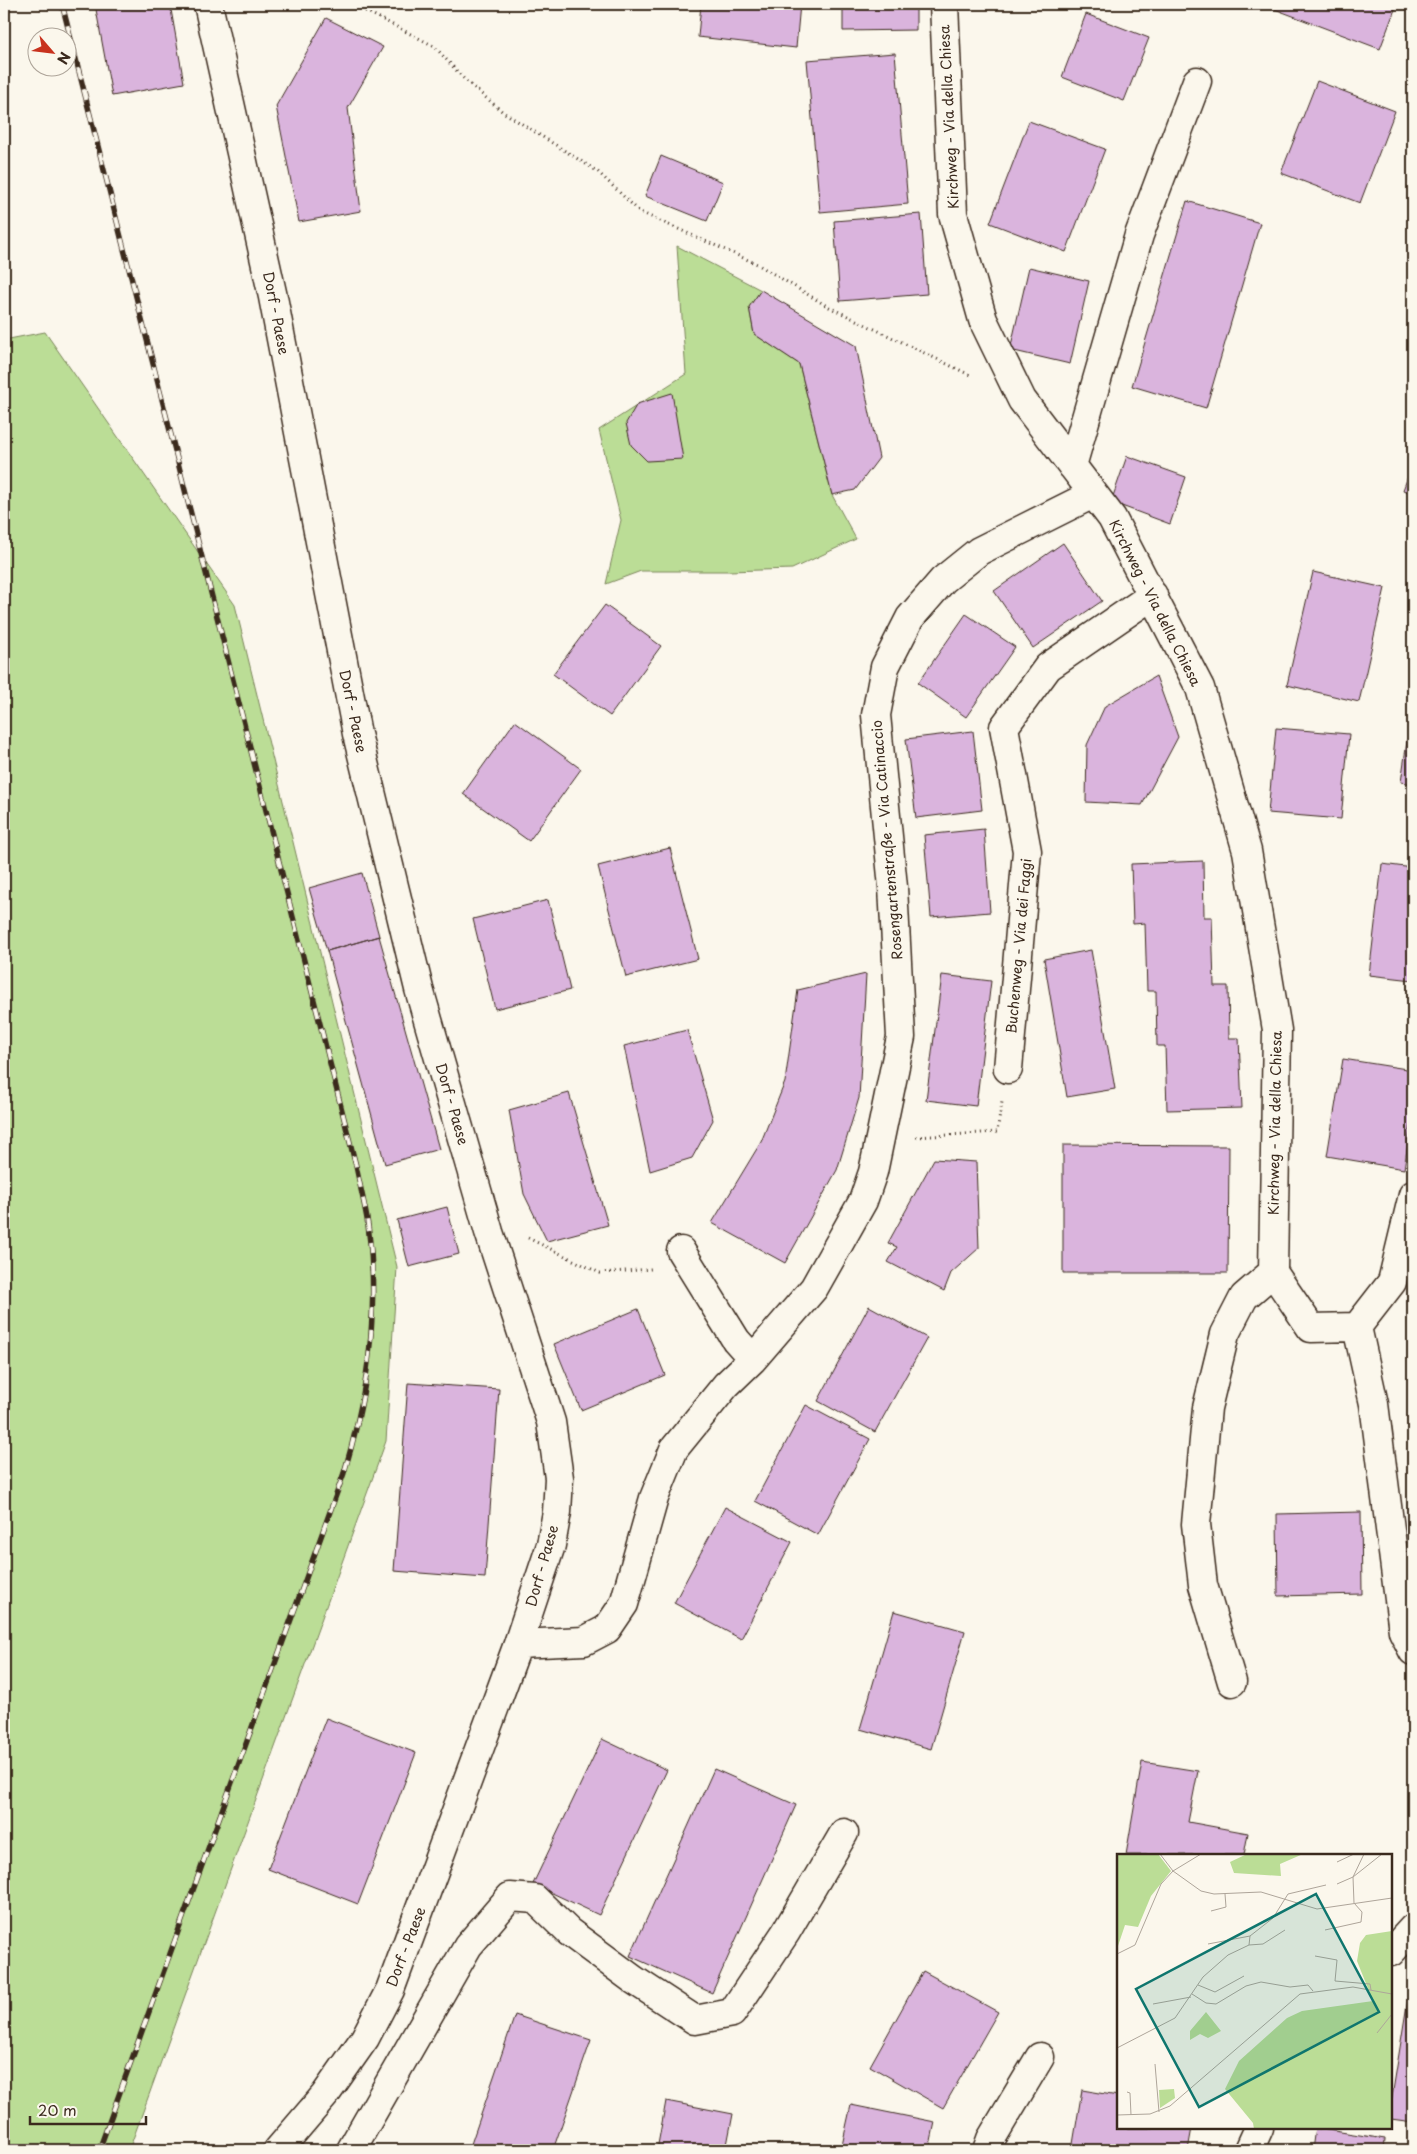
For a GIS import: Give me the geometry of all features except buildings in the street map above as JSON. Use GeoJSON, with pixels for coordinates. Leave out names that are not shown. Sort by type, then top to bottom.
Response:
{"type":"FeatureCollection","features":[{"type":"Feature","properties":{"kind":"street","name":"Dorf - Paese"},"geometry":{"type":"LineString","coordinates":[[208,4],[271,288],[357,734],[419,990],[489,1232],[551,1422],[559,1478],[557,1512],[551,1545],[518,1644],[390,1990],[365,2038],[325,2095],[278,2150]]}},
{"type":"Feature","properties":{"kind":"street","name":"Kirchweg - Via della Chiesa"},"geometry":{"type":"LineString","coordinates":[[944,4],[954,214],[983,320],[1022,400],[1112,518],[1200,688],[1247,851],[1277,1030],[1273,1272]]}},
{"type":"Feature","properties":{"kind":"street"},"geometry":{"type":"LineString","coordinates":[[1072,466],[1139,235],[1197,81]]}},
{"type":"Feature","properties":{"kind":"street","name":"Rosengartenstraße - Via Catinaccio"},"geometry":{"type":"LineString","coordinates":[[518,1644],[584,1641],[607,1630],[624,1604],[654,1498],[674,1449],[726,1385],[753,1359],[814,1288],[863,1201],[873,1172],[900,1037],[894,887],[876,715],[884,667],[910,618],[943,580],[979,551],[1093,494]]}},
{"type":"Feature","properties":{"kind":"street","name":"Buchenweg - Via dei Faggi"},"geometry":{"type":"LineString","coordinates":[[1008,1069],[1027,851],[1004,727],[1048,667],[1153,594]]}},
{"type":"Feature","properties":{"kind":"street"},"geometry":{"type":"LineString","coordinates":[[1357,1327],[1392,1282],[1413,1195]]}},
{"type":"Feature","properties":{"kind":"street"},"geometry":{"type":"LineString","coordinates":[[681,1251],[736,1340],[753,1359]]}},
{"type":"Feature","properties":{"kind":"street"},"geometry":{"type":"LineString","coordinates":[[1232,1682],[1203,1585],[1196,1524],[1206,1408],[1225,1334],[1244,1297],[1273,1272],[1311,1328],[1357,1327]]}},
{"type":"Feature","properties":{"kind":"street"},"geometry":{"type":"LineString","coordinates":[[1357,1327],[1374,1404],[1403,1631],[1413,1651]]}},
{"type":"Feature","properties":{"kind":"street"},"geometry":{"type":"LineString","coordinates":[[351,2150],[468,1946],[510,1897],[535,1899],[569,1932],[634,1980],[695,2020],[732,2012],[786,1932],[844,1833]]}},
{"type":"Feature","properties":{"kind":"street"},"geometry":{"type":"LineString","coordinates":[[1392,1951],[1413,1928]]}},
{"type":"Feature","properties":{"kind":"street"},"geometry":{"type":"LineString","coordinates":[[987,2150],[990,2139],[1040,2057]]}},
{"type":"Feature","properties":{"kind":"street"},"geometry":{"type":"LineString","coordinates":[[1249,2150],[1259,2129]]}},
{"type":"Feature","properties":{"kind":"path"},"geometry":{"type":"LineString","coordinates":[[352,4],[434,46],[466,81],[503,112],[597,171],[640,212],[758,264],[828,306],[1022,400]]}},
{"type":"Feature","properties":{"kind":"path"},"geometry":{"type":"LineString","coordinates":[[911,1137],[997,1132]]}},
{"type":"Feature","properties":{"kind":"path"},"geometry":{"type":"LineString","coordinates":[[526,1237],[600,1273],[652,1269]]}},
{"type":"Feature","properties":{"kind":"green space"},"geometry":{"type":"Polygon","coordinates":[[[677,246],[761,290],[749,307],[754,334],[799,364],[832,495],[856,539],[792,569],[641,571],[606,584],[621,520],[599,430],[686,374],[677,246]]]}},
{"type":"Feature","properties":{"kind":"green space"},"geometry":{"type":"Polygon","coordinates":[[[45,332],[235,605],[397,1267],[386,1441],[129,2150],[4,2150],[4,340],[45,332]]]}},
{"type":"Feature","properties":{"kind":"railway"},"geometry":{"type":"LineString","coordinates":[[62,4],[356,1166],[368,1225],[373,1288],[372,1319],[365,1382],[360,1412],[344,1473],[99,2150]]}}]}
